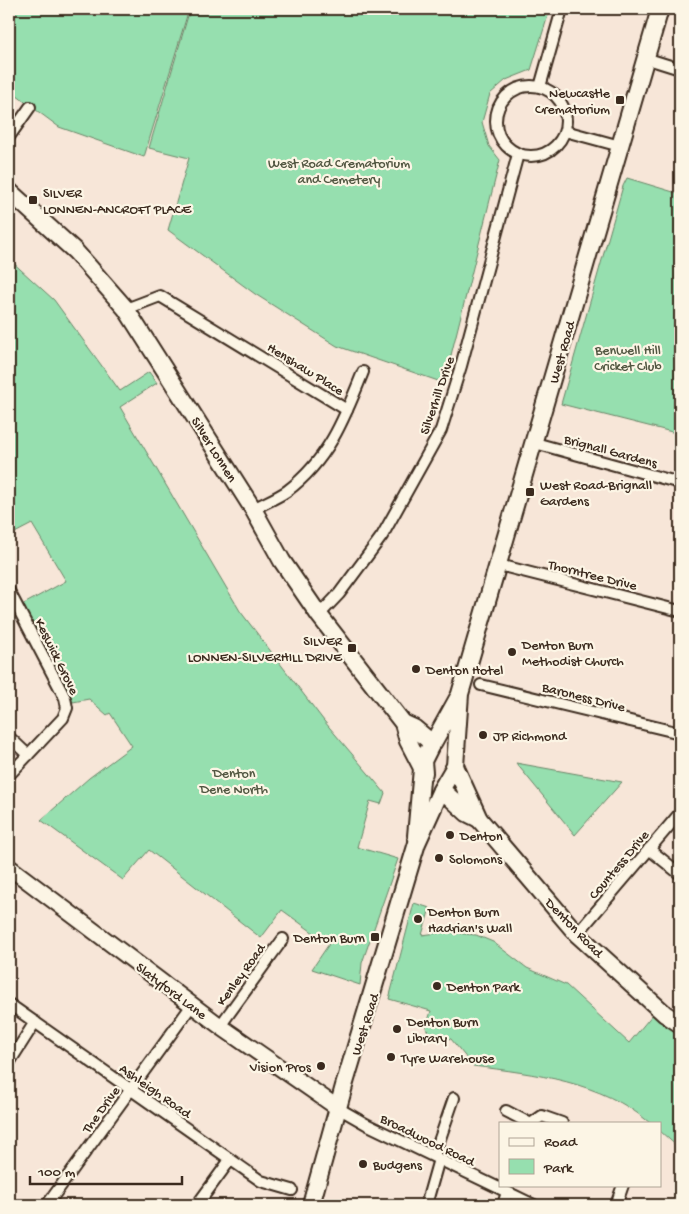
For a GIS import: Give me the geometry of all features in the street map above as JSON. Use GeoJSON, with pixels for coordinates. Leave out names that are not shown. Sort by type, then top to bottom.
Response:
{"type":"FeatureCollection","features":[{"type":"Feature","properties":{"kind":"main road","name":"West Road"},"geometry":{"type":"LineString","coordinates":[[311,1205],[426,809],[423,761],[433,743],[451,721],[460,694],[535,443],[660,9]]}},
{"type":"Feature","properties":{"kind":"main road","name":"Silver Lonnen"},"geometry":{"type":"LineString","coordinates":[[9,191],[75,251],[126,310],[253,509],[282,561],[319,615],[408,731],[422,769],[429,780],[441,790]]}},
{"type":"Feature","properties":{"kind":"main road","name":"West Road"},"geometry":{"type":"LineString","coordinates":[[426,809],[441,790],[455,766],[451,721]]}},
{"type":"Feature","properties":{"kind":"main road"},"geometry":{"type":"LineString","coordinates":[[451,721],[464,800],[426,809],[408,731],[451,721]]}},
{"type":"Feature","properties":{"kind":"main road","name":"Silver Lonnen"},"geometry":{"type":"LineString","coordinates":[[408,731],[433,743],[449,756],[455,766]]}},
{"type":"Feature","properties":{"kind":"main road","name":"Denton Road"},"geometry":{"type":"LineString","coordinates":[[455,766],[464,800],[578,934],[665,1014],[680,1024]]}},
{"type":"Feature","properties":{"kind":"main road","name":"Denton Road"},"geometry":{"type":"LineString","coordinates":[[441,790],[464,800]]}},
{"type":"Feature","properties":{"kind":"street"},"geometry":{"type":"LineString","coordinates":[[540,87],[562,9]]}},
{"type":"Feature","properties":{"kind":"street"},"geometry":{"type":"LineString","coordinates":[[645,58],[680,69]]}},
{"type":"Feature","properties":{"kind":"street"},"geometry":{"type":"LineString","coordinates":[[530,86],[540,87],[551,92],[564,109],[565,131],[560,142],[546,153],[530,156],[518,154],[509,149],[500,136],[496,121],[498,111],[502,101],[514,91],[530,86]]}},
{"type":"Feature","properties":{"kind":"street"},"geometry":{"type":"LineString","coordinates":[[9,136],[30,107]]}},
{"type":"Feature","properties":{"kind":"street"},"geometry":{"type":"LineString","coordinates":[[565,131],[620,146]]}},
{"type":"Feature","properties":{"kind":"street","name":"Silverhill Drive"},"geometry":{"type":"LineString","coordinates":[[319,615],[339,594],[382,536],[441,430],[461,366],[518,154]]}},
{"type":"Feature","properties":{"kind":"street","name":"Henshaw Place"},"geometry":{"type":"LineString","coordinates":[[126,310],[160,296],[347,410],[334,440],[315,467],[287,491],[253,509]]}},
{"type":"Feature","properties":{"kind":"street"},"geometry":{"type":"LineString","coordinates":[[347,410],[363,372]]}},
{"type":"Feature","properties":{"kind":"street","name":"Brignall Gardens"},"geometry":{"type":"LineString","coordinates":[[535,443],[680,483]]}},
{"type":"Feature","properties":{"kind":"street","name":"Thorntree Drive"},"geometry":{"type":"LineString","coordinates":[[499,565],[680,611]]}},
{"type":"Feature","properties":{"kind":"street","name":"Keswick Grove"},"geometry":{"type":"LineString","coordinates":[[9,591],[65,698],[67,708],[63,718],[9,775]]}},
{"type":"Feature","properties":{"kind":"street","name":"Baroness Drive"},"geometry":{"type":"LineString","coordinates":[[481,685],[680,734]]}},
{"type":"Feature","properties":{"kind":"street"},"geometry":{"type":"LineString","coordinates":[[9,737],[28,755]]}},
{"type":"Feature","properties":{"kind":"street","name":"Countess Drive"},"geometry":{"type":"LineString","coordinates":[[578,934],[680,813]]}},
{"type":"Feature","properties":{"kind":"street"},"geometry":{"type":"LineString","coordinates":[[649,849],[680,874]]}},
{"type":"Feature","properties":{"kind":"street","name":"Slatyford Lane"},"geometry":{"type":"LineString","coordinates":[[9,867],[220,1026],[338,1108]]}},
{"type":"Feature","properties":{"kind":"street","name":"Kenley Road"},"geometry":{"type":"LineString","coordinates":[[220,1026],[283,939]]}},
{"type":"Feature","properties":{"kind":"street","name":"Ashleigh Road"},"geometry":{"type":"LineString","coordinates":[[9,1004],[260,1181],[292,1190]]}},
{"type":"Feature","properties":{"kind":"street","name":"The Drive"},"geometry":{"type":"LineString","coordinates":[[48,1205],[192,1005]]}},
{"type":"Feature","properties":{"kind":"street"},"geometry":{"type":"LineString","coordinates":[[9,1063],[35,1022]]}},
{"type":"Feature","properties":{"kind":"street"},"geometry":{"type":"LineString","coordinates":[[426,1205],[454,1098]]}},
{"type":"Feature","properties":{"kind":"street","name":"Broadwood Road"},"geometry":{"type":"LineString","coordinates":[[338,1108],[534,1205]]}},
{"type":"Feature","properties":{"kind":"street"},"geometry":{"type":"LineString","coordinates":[[506,1111],[528,1122]]}},
{"type":"Feature","properties":{"kind":"street"},"geometry":{"type":"LineString","coordinates":[[532,1122],[542,1116],[559,1122]]}},
{"type":"Feature","properties":{"kind":"street"},"geometry":{"type":"LineString","coordinates":[[197,1205],[230,1160]]}},
{"type":"Feature","properties":{"kind":"street"},"geometry":{"type":"LineString","coordinates":[[616,1205],[623,1186]]}},
{"type":"Feature","properties":{"kind":"street"},"geometry":{"type":"LineString","coordinates":[[503,1189],[503,1205]]}},
{"type":"Feature","properties":{"kind":"green space"},"geometry":{"type":"Polygon","coordinates":[[[9,9],[189,9],[144,157],[59,127],[9,90],[9,9]]]}},
{"type":"Feature","properties":{"kind":"green space","name":"West Road Crematorium and Cemetery"},"geometry":{"type":"Polygon","coordinates":[[[190,9],[550,9],[531,70],[506,80],[490,94],[482,122],[489,146],[500,160],[444,383],[337,346],[255,294],[168,230],[189,158],[149,148],[190,9]]]}},
{"type":"Feature","properties":{"kind":"green space","name":"Benwell Hill Cricket Club"},"geometry":{"type":"Polygon","coordinates":[[[627,178],[680,194],[680,434],[561,404],[623,186],[627,178]]]}},
{"type":"Feature","properties":{"kind":"green space","name":"Denton Dene North"},"geometry":{"type":"Polygon","coordinates":[[[9,259],[54,300],[120,391],[149,372],[157,383],[120,407],[240,611],[324,721],[385,793],[381,804],[370,801],[357,847],[398,859],[362,963],[360,985],[312,969],[329,944],[282,910],[261,938],[149,850],[123,880],[41,820],[89,778],[132,746],[110,713],[107,715],[89,699],[73,702],[22,605],[66,581],[32,524],[9,536],[9,259]]]}},
{"type":"Feature","properties":{"kind":"green space"},"geometry":{"type":"Polygon","coordinates":[[[516,763],[622,782],[575,835],[516,763]]]}},
{"type":"Feature","properties":{"kind":"green space"},"geometry":{"type":"Polygon","coordinates":[[[414,903],[430,908],[422,935],[445,932],[476,935],[493,942],[527,968],[566,985],[629,1043],[653,1014],[680,1034],[680,1149],[662,1133],[662,1122],[649,1122],[631,1109],[589,1089],[543,1076],[473,1066],[451,1039],[430,1035],[426,1028],[431,1011],[389,999],[414,903]]]}},
{"type":"Feature","properties":{"kind":"place","name":"Newcastle Crematorium"},"geometry":{"type":"Point","coordinates":[620,100]}},
{"type":"Feature","properties":{"kind":"place","name":"SILVER LONNEN-ANCROFT PLACE"},"geometry":{"type":"Point","coordinates":[33,200]}},
{"type":"Feature","properties":{"kind":"place","name":"West Road-Brignall Gardens"},"geometry":{"type":"Point","coordinates":[530,492]}},
{"type":"Feature","properties":{"kind":"place","name":"SILVER LONNEN-SILVERHILL DRIVE"},"geometry":{"type":"Point","coordinates":[352,648]}},
{"type":"Feature","properties":{"kind":"place","name":"Denton Burn Methodist Church"},"geometry":{"type":"Point","coordinates":[512,652]}},
{"type":"Feature","properties":{"kind":"place","name":"Denton Hotel"},"geometry":{"type":"Point","coordinates":[416,669]}},
{"type":"Feature","properties":{"kind":"place","name":"JP Richmond"},"geometry":{"type":"Point","coordinates":[483,735]}},
{"type":"Feature","properties":{"kind":"place","name":"Denton"},"geometry":{"type":"Point","coordinates":[450,835]}},
{"type":"Feature","properties":{"kind":"place","name":"Solomons"},"geometry":{"type":"Point","coordinates":[439,858]}},
{"type":"Feature","properties":{"kind":"place","name":"Denton Burn Hadrian's Wall"},"geometry":{"type":"Point","coordinates":[418,919]}},
{"type":"Feature","properties":{"kind":"place","name":"Denton Burn"},"geometry":{"type":"Point","coordinates":[375,937]}},
{"type":"Feature","properties":{"kind":"place","name":"Denton Park"},"geometry":{"type":"Point","coordinates":[437,986]}},
{"type":"Feature","properties":{"kind":"place","name":"Denton Burn Library"},"geometry":{"type":"Point","coordinates":[397,1029]}},
{"type":"Feature","properties":{"kind":"place","name":"Tyre Warehouse"},"geometry":{"type":"Point","coordinates":[391,1057]}},
{"type":"Feature","properties":{"kind":"place","name":"Vision Pros"},"geometry":{"type":"Point","coordinates":[321,1066]}},
{"type":"Feature","properties":{"kind":"place","name":"Budgens"},"geometry":{"type":"Point","coordinates":[363,1164]}}]}
